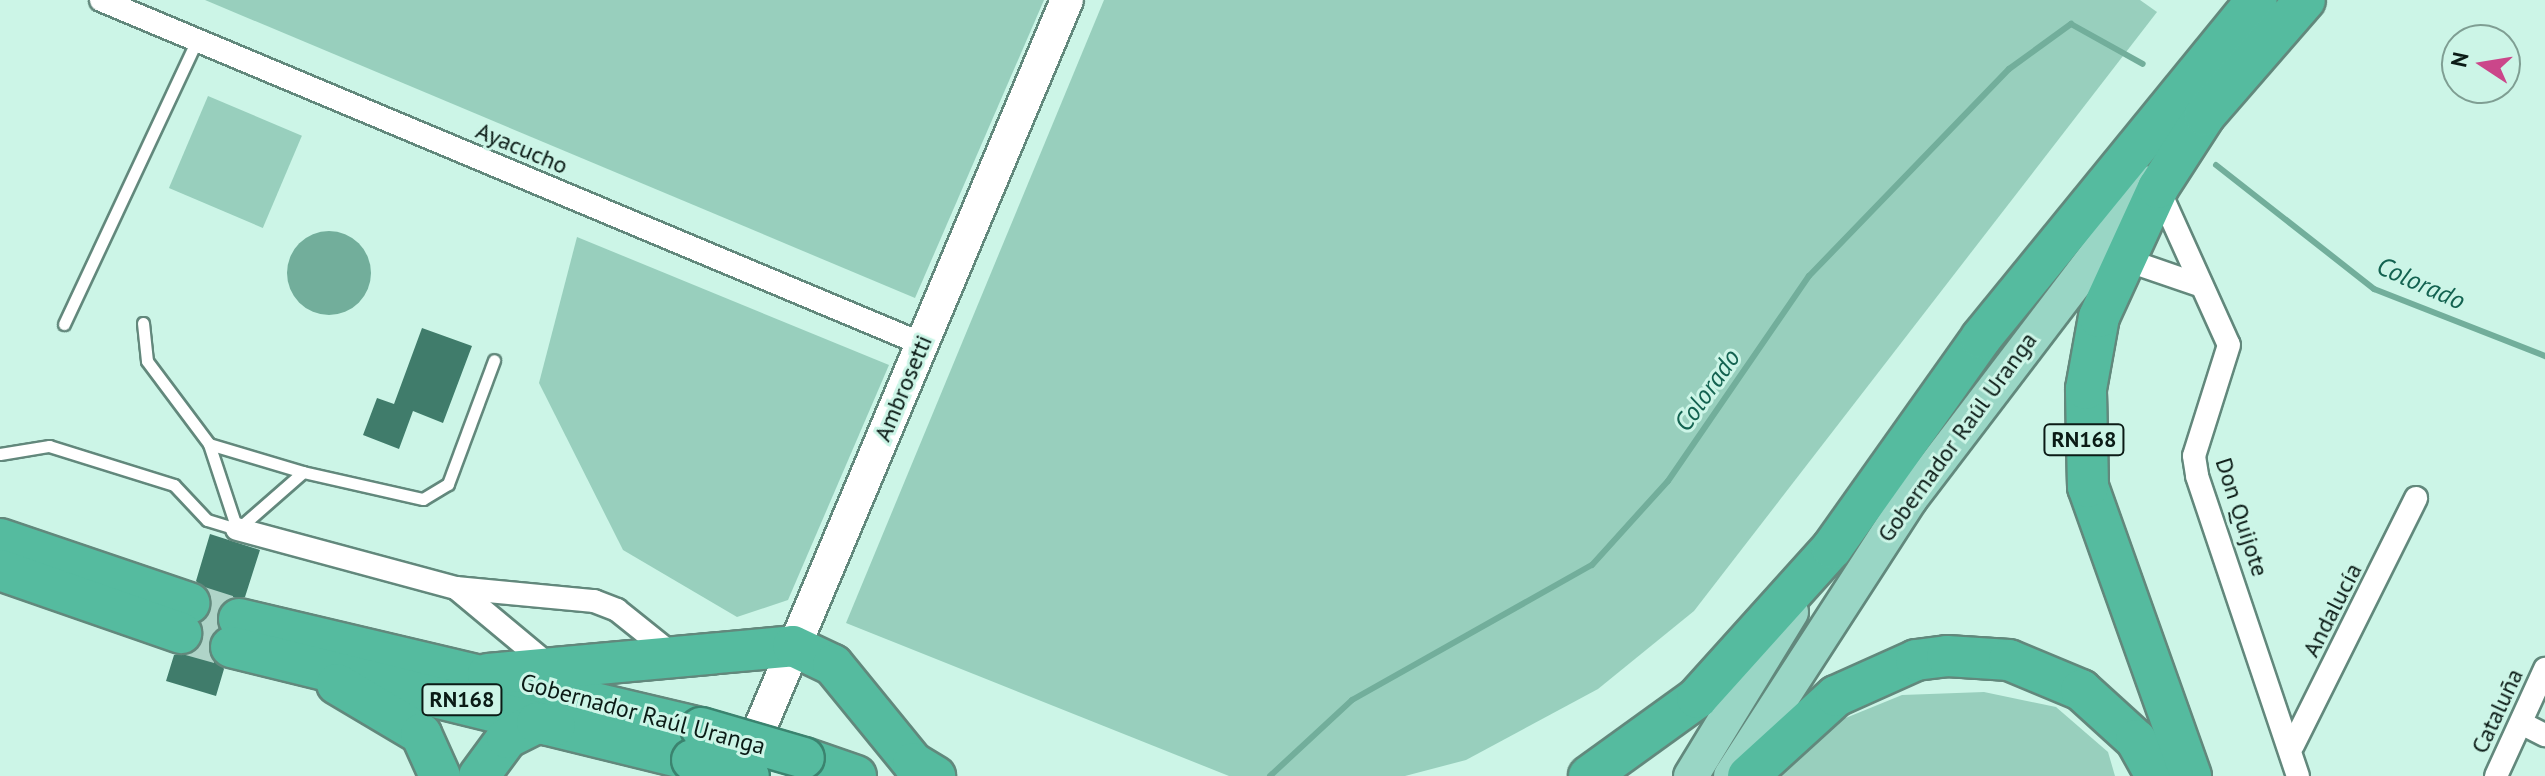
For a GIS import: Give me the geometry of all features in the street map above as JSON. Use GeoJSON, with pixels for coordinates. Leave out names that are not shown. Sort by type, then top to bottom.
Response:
{"type":"FeatureCollection","features":[{"type":"Feature","properties":{"kind":"highway","name":"Gobernador Raúl Uranga"},"geometry":{"type":"LineString","coordinates":[[1589,776],[1697,698],[1832,548],[1981,338],[2257,0]]}},
{"type":"Feature","properties":{"kind":"highway","name":"Gobernador Raúl Uranga"},"geometry":{"type":"LineString","coordinates":[[2191,776],[2088,487],[2086,389],[2099,317],[2158,188],[2205,115],[2305,0]]}},
{"type":"Feature","properties":{"kind":"highway"},"geometry":{"type":"LineString","coordinates":[[0,539],[185,618],[0,570]]}},
{"type":"Feature","properties":{"kind":"highway","name":"Gobernador Raúl Uranga"},"geometry":{"type":"LineString","coordinates":[[586,714],[488,674],[235,633],[302,664],[586,714],[696,744],[804,758],[856,776]]}},
{"type":"Feature","properties":{"kind":"highway"},"geometry":{"type":"LineString","coordinates":[[488,674],[672,654],[793,646],[833,665],[913,763],[935,776]]}},
{"type":"Feature","properties":{"kind":"highway"},"geometry":{"type":"LineString","coordinates":[[1748,776],[1836,696],[1916,660],[1947,656],[2009,660],[2081,690],[2136,740],[2156,776]]}},
{"type":"Feature","properties":{"kind":"highway"},"geometry":{"type":"LineString","coordinates":[[302,664],[405,720],[421,734],[440,776]]}},
{"type":"Feature","properties":{"kind":"highway"},"geometry":{"type":"LineString","coordinates":[[479,776],[491,752],[521,729],[586,714]]}},
{"type":"Feature","properties":{"kind":"highway","name":"Gobernador Raúl Uranga"},"geometry":{"type":"LineString","coordinates":[[696,744],[749,776]]}},
{"type":"Feature","properties":{"kind":"main road","name":"Gobernador Raúl Uranga"},"geometry":{"type":"LineString","coordinates":[[1731,776],[1818,635],[2005,366],[2205,115]]}},
{"type":"Feature","properties":{"kind":"main road","name":"Gobernador Raúl Uranga"},"geometry":{"type":"LineString","coordinates":[[1691,776],[1832,548]]}},
{"type":"Feature","properties":{"kind":"street","name":"Ayacucho"},"geometry":{"type":"LineString","coordinates":[[101,0],[922,344]]}},
{"type":"Feature","properties":{"kind":"street","name":"Ambrosetti"},"geometry":{"type":"LineString","coordinates":[[740,776],[1067,0]]}},
{"type":"Feature","properties":{"kind":"street","name":"Don Quijote"},"geometry":{"type":"LineString","coordinates":[[2158,188],[2199,285],[2229,345],[2194,456],[2197,476],[2293,745],[2298,776]]}},
{"type":"Feature","properties":{"kind":"street"},"geometry":{"type":"LineString","coordinates":[[2119,269],[2138,264],[2199,285]]}},
{"type":"Feature","properties":{"kind":"street","name":"Andalucía"},"geometry":{"type":"LineString","coordinates":[[2293,745],[2416,498]]}},
{"type":"Feature","properties":{"kind":"street"},"geometry":{"type":"LineString","coordinates":[[237,529],[456,588],[594,601],[617,610],[672,654]]}},
{"type":"Feature","properties":{"kind":"street"},"geometry":{"type":"LineString","coordinates":[[456,588],[551,667],[586,714]]}},
{"type":"Feature","properties":{"kind":"street","name":"Cataluña"},"geometry":{"type":"LineString","coordinates":[[2496,776],[2545,669]]}},
{"type":"Feature","properties":{"kind":"street"},"geometry":{"type":"LineString","coordinates":[[2521,723],[2545,735]]}},
{"type":"Feature","properties":{"kind":"lane"},"geometry":{"type":"LineString","coordinates":[[64,324],[197,40]]}},
{"type":"Feature","properties":{"kind":"lane"},"geometry":{"type":"LineString","coordinates":[[143,323],[147,361],[209,444],[237,529]]}},
{"type":"Feature","properties":{"kind":"lane"},"geometry":{"type":"LineString","coordinates":[[209,444],[303,472],[423,499],[448,484],[494,360]]}},
{"type":"Feature","properties":{"kind":"lane"},"geometry":{"type":"LineString","coordinates":[[0,454],[49,446],[174,485],[207,520],[237,529]]}},
{"type":"Feature","properties":{"kind":"lane"},"geometry":{"type":"LineString","coordinates":[[237,529],[303,472]]}},
{"type":"Feature","properties":{"kind":"shaded area"},"geometry":{"type":"Polygon","coordinates":[[[205,0],[1044,0],[915,298],[205,0]]]}},
{"type":"Feature","properties":{"kind":"shaded area"},"geometry":{"type":"Polygon","coordinates":[[[1104,0],[2140,0],[2157,12],[1694,611],[1598,689],[1466,760],[1405,776],[1229,776],[846,623],[1104,0]]]}},
{"type":"Feature","properties":{"kind":"shaded area"},"geometry":{"type":"Polygon","coordinates":[[[208,96],[302,136],[263,228],[169,188],[208,96]]]}},
{"type":"Feature","properties":{"kind":"shaded area"},"geometry":{"type":"Polygon","coordinates":[[[321,231],[337,231],[353,238],[364,249],[371,273],[368,289],[359,303],[337,315],[321,315],[305,308],[294,297],[287,281],[287,265],[294,249],[305,238],[321,231]]]}},
{"type":"Feature","properties":{"kind":"shaded area"},"geometry":{"type":"Polygon","coordinates":[[[577,237],[889,365],[788,600],[737,617],[623,550],[539,383],[577,237]]]}},
{"type":"Feature","properties":{"kind":"shaded area"},"geometry":{"type":"Polygon","coordinates":[[[1984,692],[2056,707],[2108,752],[2115,776],[1781,776],[1826,726],[1902,695],[1984,692]]]}},
{"type":"Feature","properties":{"kind":"building"},"geometry":{"type":"Polygon","coordinates":[[[422,328],[472,346],[443,423],[413,411],[399,449],[363,435],[377,398],[394,404],[422,328]]]}},
{"type":"Feature","properties":{"kind":"building"},"geometry":{"type":"Polygon","coordinates":[[[210,534],[260,550],[245,597],[232,597],[217,613],[219,628],[209,642],[224,669],[216,696],[166,681],[174,655],[195,651],[203,640],[201,622],[212,599],[196,581],[210,534]]]}},
{"type":"Feature","properties":{"kind":"waterway","name":"Colorado"},"geometry":{"type":"LineString","coordinates":[[1270,776],[1352,700],[1592,565],[1668,481],[1809,276],[2009,69],[2071,24],[2143,64]]}},
{"type":"Feature","properties":{"kind":"waterway","name":"Colorado"},"geometry":{"type":"LineString","coordinates":[[2216,165],[2374,289],[2545,356]]}},
{"type":"Feature","properties":{"kind":"tunnel"},"geometry":{"type":"LineString","coordinates":[[189,603],[239,619]]}},
{"type":"Feature","properties":{"kind":"tunnel"},"geometry":{"type":"LineString","coordinates":[[181,633],[231,647]]}}]}
